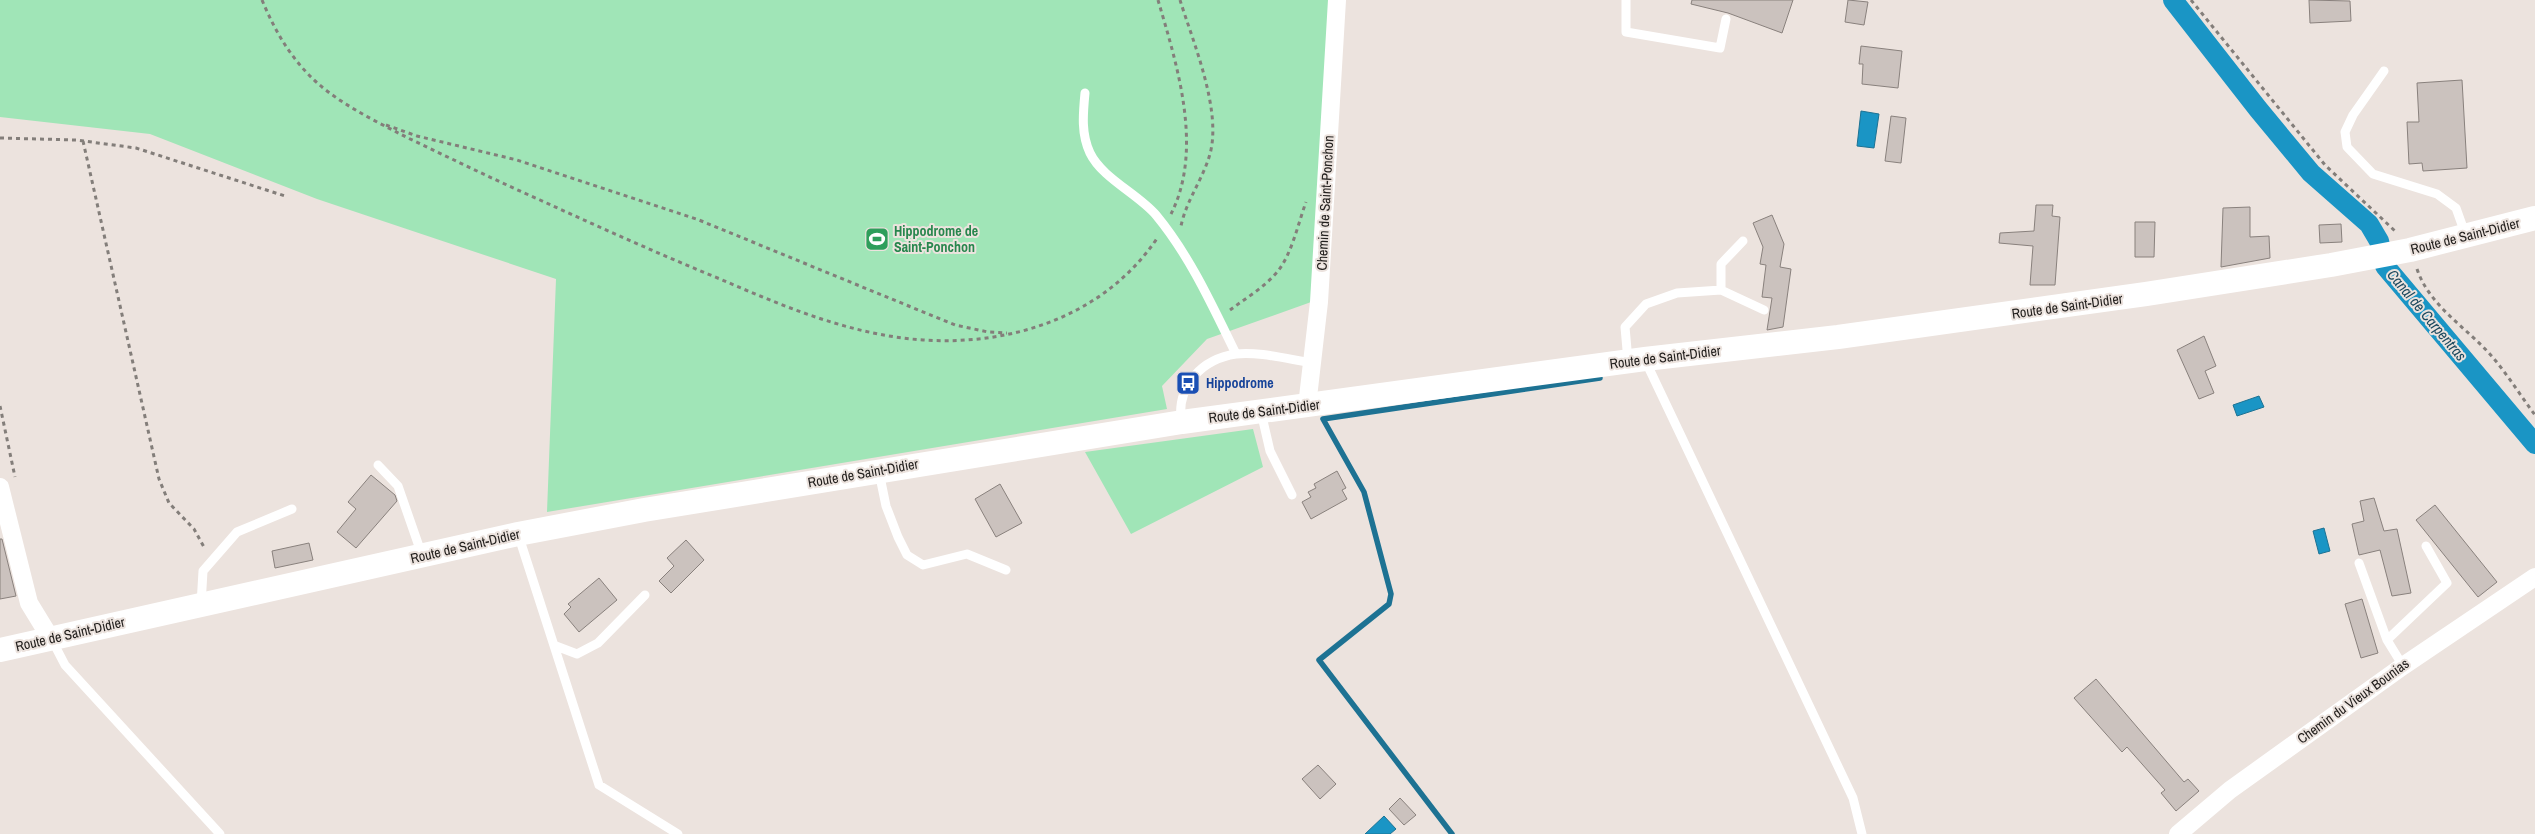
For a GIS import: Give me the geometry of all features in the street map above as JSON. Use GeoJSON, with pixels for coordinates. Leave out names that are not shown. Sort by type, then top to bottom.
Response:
{"type":"FeatureCollection","features":[{"type":"Feature","properties":{"kind":"main road","name":"Route de Saint-Didier"},"geometry":{"type":"LineString","coordinates":[[0,650],[518,534],[878,470],[1182,422],[1637,360],[1838,337],[2030,311],[2370,258],[2535,218]]}},
{"type":"Feature","properties":{"kind":"street","name":"Chemin de Saint-Ponchon"},"geometry":{"type":"LineString","coordinates":[[1307,406],[1313,363],[1337,0]]}},
{"type":"Feature","properties":{"kind":"street"},"geometry":{"type":"LineString","coordinates":[[0,488],[30,603],[51,639]]}},
{"type":"Feature","properties":{"kind":"street","name":"Chemin du Vieux Bounias"},"geometry":{"type":"LineString","coordinates":[[2182,833],[2230,790],[2403,666],[2535,577]]}},
{"type":"Feature","properties":{"kind":"lane"},"geometry":{"type":"LineString","coordinates":[[1626,0],[1626,32],[1720,48],[1726,19]]}},
{"type":"Feature","properties":{"kind":"lane"},"geometry":{"type":"LineString","coordinates":[[2384,71],[2345,132],[2347,147],[2373,174],[2437,194],[2456,208],[2466,236]]}},
{"type":"Feature","properties":{"kind":"lane"},"geometry":{"type":"LineString","coordinates":[[1085,94],[1084,136],[1091,155],[1103,170],[1140,198],[1165,226],[1218,318],[1236,354]]}},
{"type":"Feature","properties":{"kind":"lane"},"geometry":{"type":"LineString","coordinates":[[1721,290],[1721,264],[1743,241]]}},
{"type":"Feature","properties":{"kind":"lane"},"geometry":{"type":"LineString","coordinates":[[1764,310],[1721,290],[1677,293],[1646,304],[1625,327],[1637,360],[1853,798],[1862,834]]}},
{"type":"Feature","properties":{"kind":"lane"},"geometry":{"type":"LineString","coordinates":[[1182,422],[1182,399],[1188,383],[1199,370],[1214,361],[1236,354],[1313,363]]}},
{"type":"Feature","properties":{"kind":"lane"},"geometry":{"type":"LineString","coordinates":[[1261,412],[1270,451],[1292,495]]}},
{"type":"Feature","properties":{"kind":"lane"},"geometry":{"type":"LineString","coordinates":[[378,465],[398,486],[422,555]]}},
{"type":"Feature","properties":{"kind":"lane"},"geometry":{"type":"LineString","coordinates":[[878,470],[886,506],[907,555],[922,565],[967,554],[1006,570]]}},
{"type":"Feature","properties":{"kind":"lane"},"geometry":{"type":"LineString","coordinates":[[201,605],[203,571],[237,532],[292,509]]}},
{"type":"Feature","properties":{"kind":"lane"},"geometry":{"type":"LineString","coordinates":[[518,534],[526,565],[556,646],[599,785],[678,834]]}},
{"type":"Feature","properties":{"kind":"lane"},"geometry":{"type":"LineString","coordinates":[[2387,640],[2447,583],[2426,546]]}},
{"type":"Feature","properties":{"kind":"lane"},"geometry":{"type":"LineString","coordinates":[[2359,563],[2387,640],[2403,666]]}},
{"type":"Feature","properties":{"kind":"lane"},"geometry":{"type":"LineString","coordinates":[[556,646],[577,654],[598,643],[645,595]]}},
{"type":"Feature","properties":{"kind":"lane"},"geometry":{"type":"LineString","coordinates":[[51,639],[65,665],[220,834]]}},
{"type":"Feature","properties":{"kind":"path"},"geometry":{"type":"LineString","coordinates":[[262,0],[279,38],[300,66],[341,101],[379,122],[461,164],[607,230],[779,304],[835,324],[922,340],[973,339],[1014,333],[1058,318],[1097,300],[1130,273],[1165,226],[1178,195],[1184,161],[1186,131],[1185,112],[1174,55],[1158,0]]}},
{"type":"Feature","properties":{"kind":"path"},"geometry":{"type":"LineString","coordinates":[[1179,249],[1182,219],[1210,154],[1212,139],[1212,112],[1180,0]]}},
{"type":"Feature","properties":{"kind":"path"},"geometry":{"type":"LineString","coordinates":[[2191,0],[2325,165],[2395,230],[2421,280],[2448,316],[2490,354],[2535,415]]}},
{"type":"Feature","properties":{"kind":"path"},"geometry":{"type":"LineString","coordinates":[[379,122],[417,136],[517,160],[699,220],[955,324],[988,332],[1014,333]]}},
{"type":"Feature","properties":{"kind":"path"},"geometry":{"type":"LineString","coordinates":[[0,138],[83,141],[136,148],[285,196]]}},
{"type":"Feature","properties":{"kind":"path"},"geometry":{"type":"LineString","coordinates":[[83,141],[159,480],[169,503],[194,529],[203,544],[209,564]]}},
{"type":"Feature","properties":{"kind":"path"},"geometry":{"type":"LineString","coordinates":[[1218,318],[1265,284],[1278,270],[1284,260],[1307,198]]}},
{"type":"Feature","properties":{"kind":"green space","name":"Hippodrome de Saint-Ponchon"},"geometry":{"type":"Polygon","coordinates":[[[0,0],[1330,0],[1314,301],[1207,339],[1162,386],[1167,409],[547,512],[556,279],[317,199],[150,134],[0,117],[0,0]]]}},
{"type":"Feature","properties":{"kind":"green space"},"geometry":{"type":"Polygon","coordinates":[[[1253,429],[1263,467],[1131,534],[1085,452],[1253,429]]]}},
{"type":"Feature","properties":{"kind":"water"},"geometry":{"type":"Polygon","coordinates":[[[1861,111],[1879,114],[1874,148],[1857,146],[1861,111]]]}},
{"type":"Feature","properties":{"kind":"water"},"geometry":{"type":"Polygon","coordinates":[[[2259,396],[2264,407],[2237,416],[2233,405],[2259,396]]]}},
{"type":"Feature","properties":{"kind":"water"},"geometry":{"type":"Polygon","coordinates":[[[2324,528],[2330,551],[2319,554],[2313,531],[2324,528]]]}},
{"type":"Feature","properties":{"kind":"water"},"geometry":{"type":"Polygon","coordinates":[[[1384,816],[1396,829],[1390,834],[1365,834],[1384,816]]]}},
{"type":"Feature","properties":{"kind":"building"},"geometry":{"type":"Polygon","coordinates":[[[1692,0],[1793,0],[1782,33],[1728,13],[1691,4],[1692,0]]]}},
{"type":"Feature","properties":{"kind":"building"},"geometry":{"type":"Polygon","coordinates":[[[1848,0],[1868,2],[1864,25],[1845,22],[1848,0]]]}},
{"type":"Feature","properties":{"kind":"building"},"geometry":{"type":"Polygon","coordinates":[[[2309,0],[2350,1],[2351,21],[2310,23],[2309,0]]]}},
{"type":"Feature","properties":{"kind":"building"},"geometry":{"type":"Polygon","coordinates":[[[1861,46],[1902,51],[1898,88],[1862,84],[1863,64],[1859,64],[1861,46]]]}},
{"type":"Feature","properties":{"kind":"building"},"geometry":{"type":"Polygon","coordinates":[[[2462,80],[2467,168],[2423,171],[2422,163],[2409,164],[2407,122],[2419,122],[2417,83],[2462,80]]]}},
{"type":"Feature","properties":{"kind":"building"},"geometry":{"type":"Polygon","coordinates":[[[1891,116],[1906,118],[1901,163],[1885,161],[1891,116]]]}},
{"type":"Feature","properties":{"kind":"building"},"geometry":{"type":"Polygon","coordinates":[[[2036,205],[2053,205],[2052,216],[2060,217],[2055,285],[2030,285],[2033,246],[1999,243],[2000,233],[2034,231],[2036,205]]]}},
{"type":"Feature","properties":{"kind":"building"},"geometry":{"type":"Polygon","coordinates":[[[2250,207],[2250,237],[2269,236],[2270,258],[2221,267],[2223,208],[2250,207]]]}},
{"type":"Feature","properties":{"kind":"building"},"geometry":{"type":"Polygon","coordinates":[[[1772,215],[1784,244],[1780,267],[1791,269],[1783,327],[1767,330],[1772,298],[1762,297],[1766,265],[1760,264],[1763,247],[1753,223],[1772,215]]]}},
{"type":"Feature","properties":{"kind":"building"},"geometry":{"type":"Polygon","coordinates":[[[2135,222],[2155,222],[2154,257],[2135,257],[2135,222]]]}},
{"type":"Feature","properties":{"kind":"building"},"geometry":{"type":"Polygon","coordinates":[[[2341,224],[2342,242],[2320,243],[2319,225],[2341,224]]]}},
{"type":"Feature","properties":{"kind":"building"},"geometry":{"type":"Polygon","coordinates":[[[2204,336],[2216,366],[2205,371],[2214,393],[2199,399],[2177,350],[2204,336]]]}},
{"type":"Feature","properties":{"kind":"building"},"geometry":{"type":"Polygon","coordinates":[[[1337,471],[1346,488],[1342,490],[1347,499],[1311,519],[1302,502],[1311,497],[1308,492],[1316,488],[1314,484],[1337,471]]]}},
{"type":"Feature","properties":{"kind":"building"},"geometry":{"type":"Polygon","coordinates":[[[371,475],[395,495],[397,501],[356,548],[337,532],[356,509],[348,502],[371,475]]]}},
{"type":"Feature","properties":{"kind":"building"},"geometry":{"type":"Polygon","coordinates":[[[1000,484],[1022,523],[996,537],[975,499],[1000,484]]]}},
{"type":"Feature","properties":{"kind":"building"},"geometry":{"type":"Polygon","coordinates":[[[2374,498],[2384,531],[2397,529],[2411,593],[2392,596],[2380,550],[2359,555],[2352,524],[2364,521],[2360,501],[2374,498]]]}},
{"type":"Feature","properties":{"kind":"building"},"geometry":{"type":"Polygon","coordinates":[[[2435,505],[2497,582],[2478,597],[2416,520],[2435,505]]]}},
{"type":"Feature","properties":{"kind":"building"},"geometry":{"type":"Polygon","coordinates":[[[0,539],[2,539],[16,596],[0,599],[0,539]]]}},
{"type":"Feature","properties":{"kind":"building"},"geometry":{"type":"Polygon","coordinates":[[[686,540],[704,560],[671,593],[659,581],[674,566],[667,558],[686,540]]]}},
{"type":"Feature","properties":{"kind":"building"},"geometry":{"type":"Polygon","coordinates":[[[309,543],[313,560],[275,568],[272,551],[309,543]]]}},
{"type":"Feature","properties":{"kind":"building"},"geometry":{"type":"Polygon","coordinates":[[[599,578],[617,600],[579,632],[564,614],[571,607],[568,604],[599,578]]]}},
{"type":"Feature","properties":{"kind":"building"},"geometry":{"type":"Polygon","coordinates":[[[2362,599],[2378,653],[2361,658],[2345,604],[2362,599]]]}},
{"type":"Feature","properties":{"kind":"building"},"geometry":{"type":"Polygon","coordinates":[[[2096,679],[2184,782],[2188,779],[2199,791],[2176,811],[2161,793],[2165,790],[2127,747],[2122,752],[2074,698],[2096,679]]]}},
{"type":"Feature","properties":{"kind":"building"},"geometry":{"type":"Polygon","coordinates":[[[1318,765],[1336,784],[1320,799],[1302,779],[1318,765]]]}},
{"type":"Feature","properties":{"kind":"building"},"geometry":{"type":"Polygon","coordinates":[[[1400,798],[1416,815],[1404,825],[1389,809],[1400,798]]]}},
{"type":"Feature","properties":{"kind":"waterway","name":"Canal de Carpentras"},"geometry":{"type":"LineString","coordinates":[[2173,0],[2258,109],[2311,173],[2369,224],[2379,241],[2385,266],[2535,444]]}},
{"type":"Feature","properties":{"kind":"waterway"},"geometry":{"type":"LineString","coordinates":[[1452,834],[1319,660],[1389,604],[1391,594],[1364,492],[1323,419],[1600,378]]}},
{"type":"Feature","properties":{"kind":"place","name":"Hippodrome de Saint-Ponchon"},"geometry":{"type":"Point","coordinates":[877,239]}},
{"type":"Feature","properties":{"kind":"place","name":"Hippodrome"},"geometry":{"type":"Point","coordinates":[1188,383]}}]}
